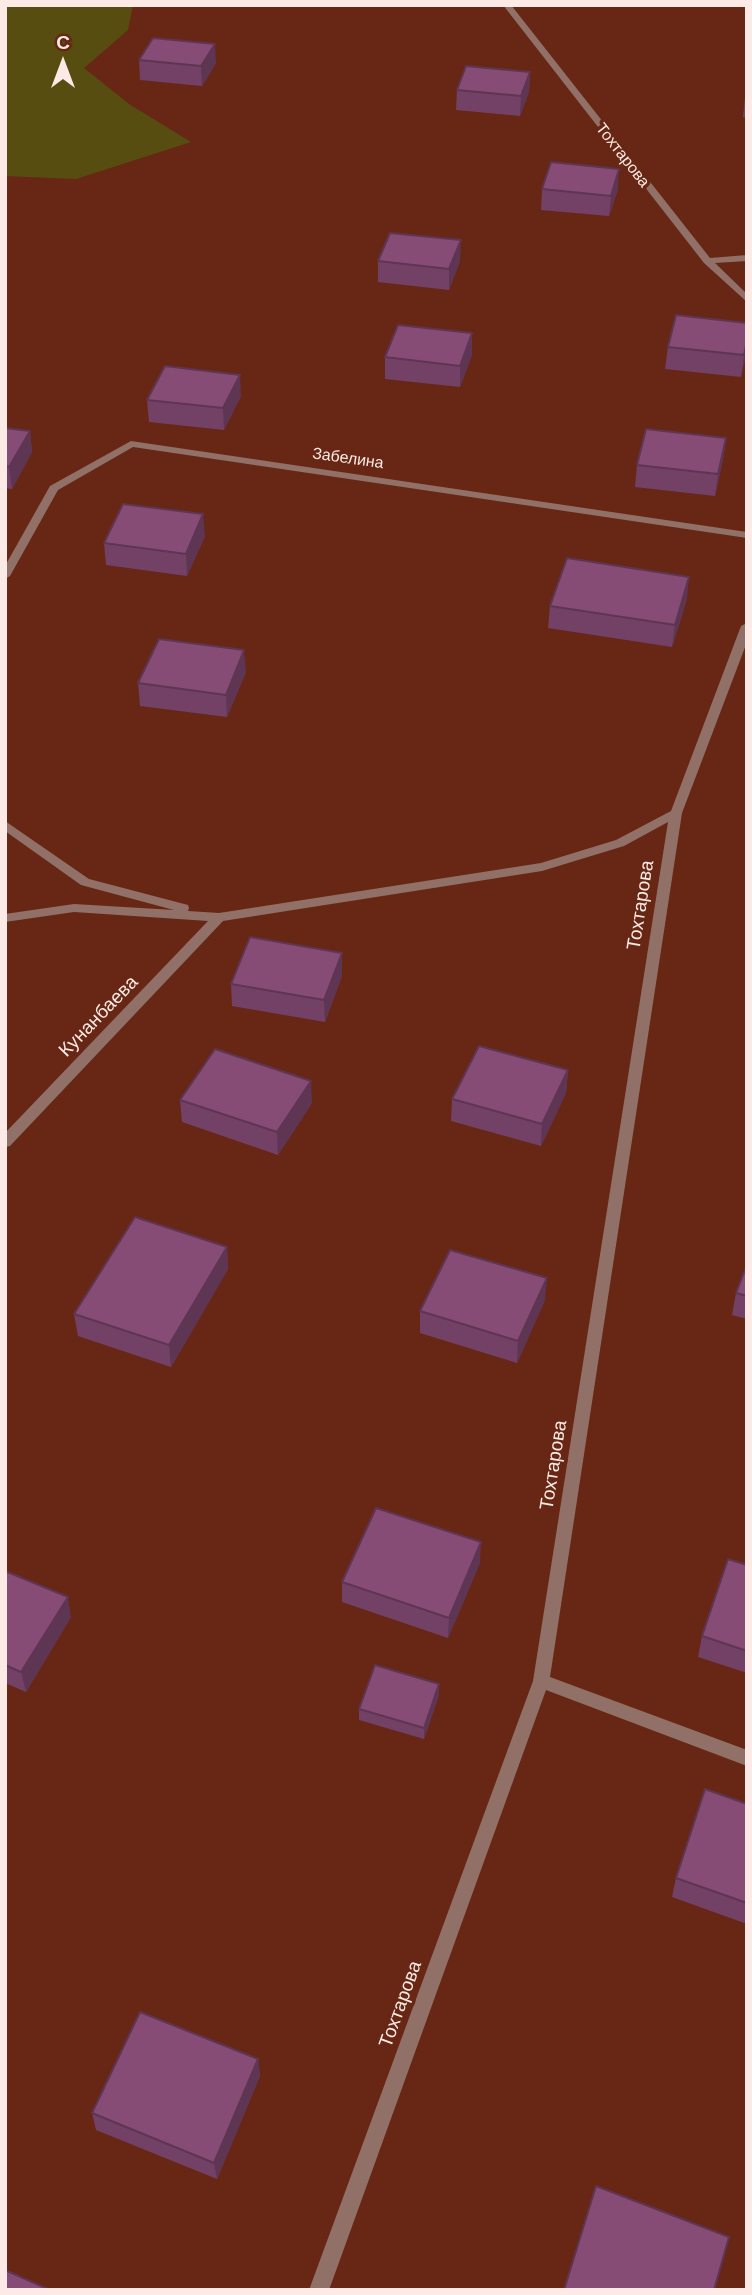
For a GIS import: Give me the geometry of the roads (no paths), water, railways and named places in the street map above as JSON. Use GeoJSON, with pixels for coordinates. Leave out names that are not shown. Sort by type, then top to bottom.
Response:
{"type":"FeatureCollection","features":[{"type":"Feature","properties":{"kind":"street","name":"Тохтарова"},"geometry":{"type":"LineString","coordinates":[[507,5],[707,261],[747,299]]}},
{"type":"Feature","properties":{"kind":"street"},"geometry":{"type":"LineString","coordinates":[[707,261],[747,258]]}},
{"type":"Feature","properties":{"kind":"street","name":"Забелина"},"geometry":{"type":"LineString","coordinates":[[5,576],[54,488],[131,444],[747,535]]}},
{"type":"Feature","properties":{"kind":"street","name":"Тохтарова"},"geometry":{"type":"LineString","coordinates":[[319,2290],[541,1681],[676,813],[747,626]]}},
{"type":"Feature","properties":{"kind":"street"},"geometry":{"type":"LineString","coordinates":[[5,918],[74,908],[219,917],[542,867],[621,843],[676,813]]}},
{"type":"Feature","properties":{"kind":"street"},"geometry":{"type":"LineString","coordinates":[[5,825],[85,883],[219,917]]}},
{"type":"Feature","properties":{"kind":"street","name":"Кунанбаева"},"geometry":{"type":"LineString","coordinates":[[5,1142],[219,917]]}},
{"type":"Feature","properties":{"kind":"street"},"geometry":{"type":"LineString","coordinates":[[541,1681],[747,1758]]}}]}
